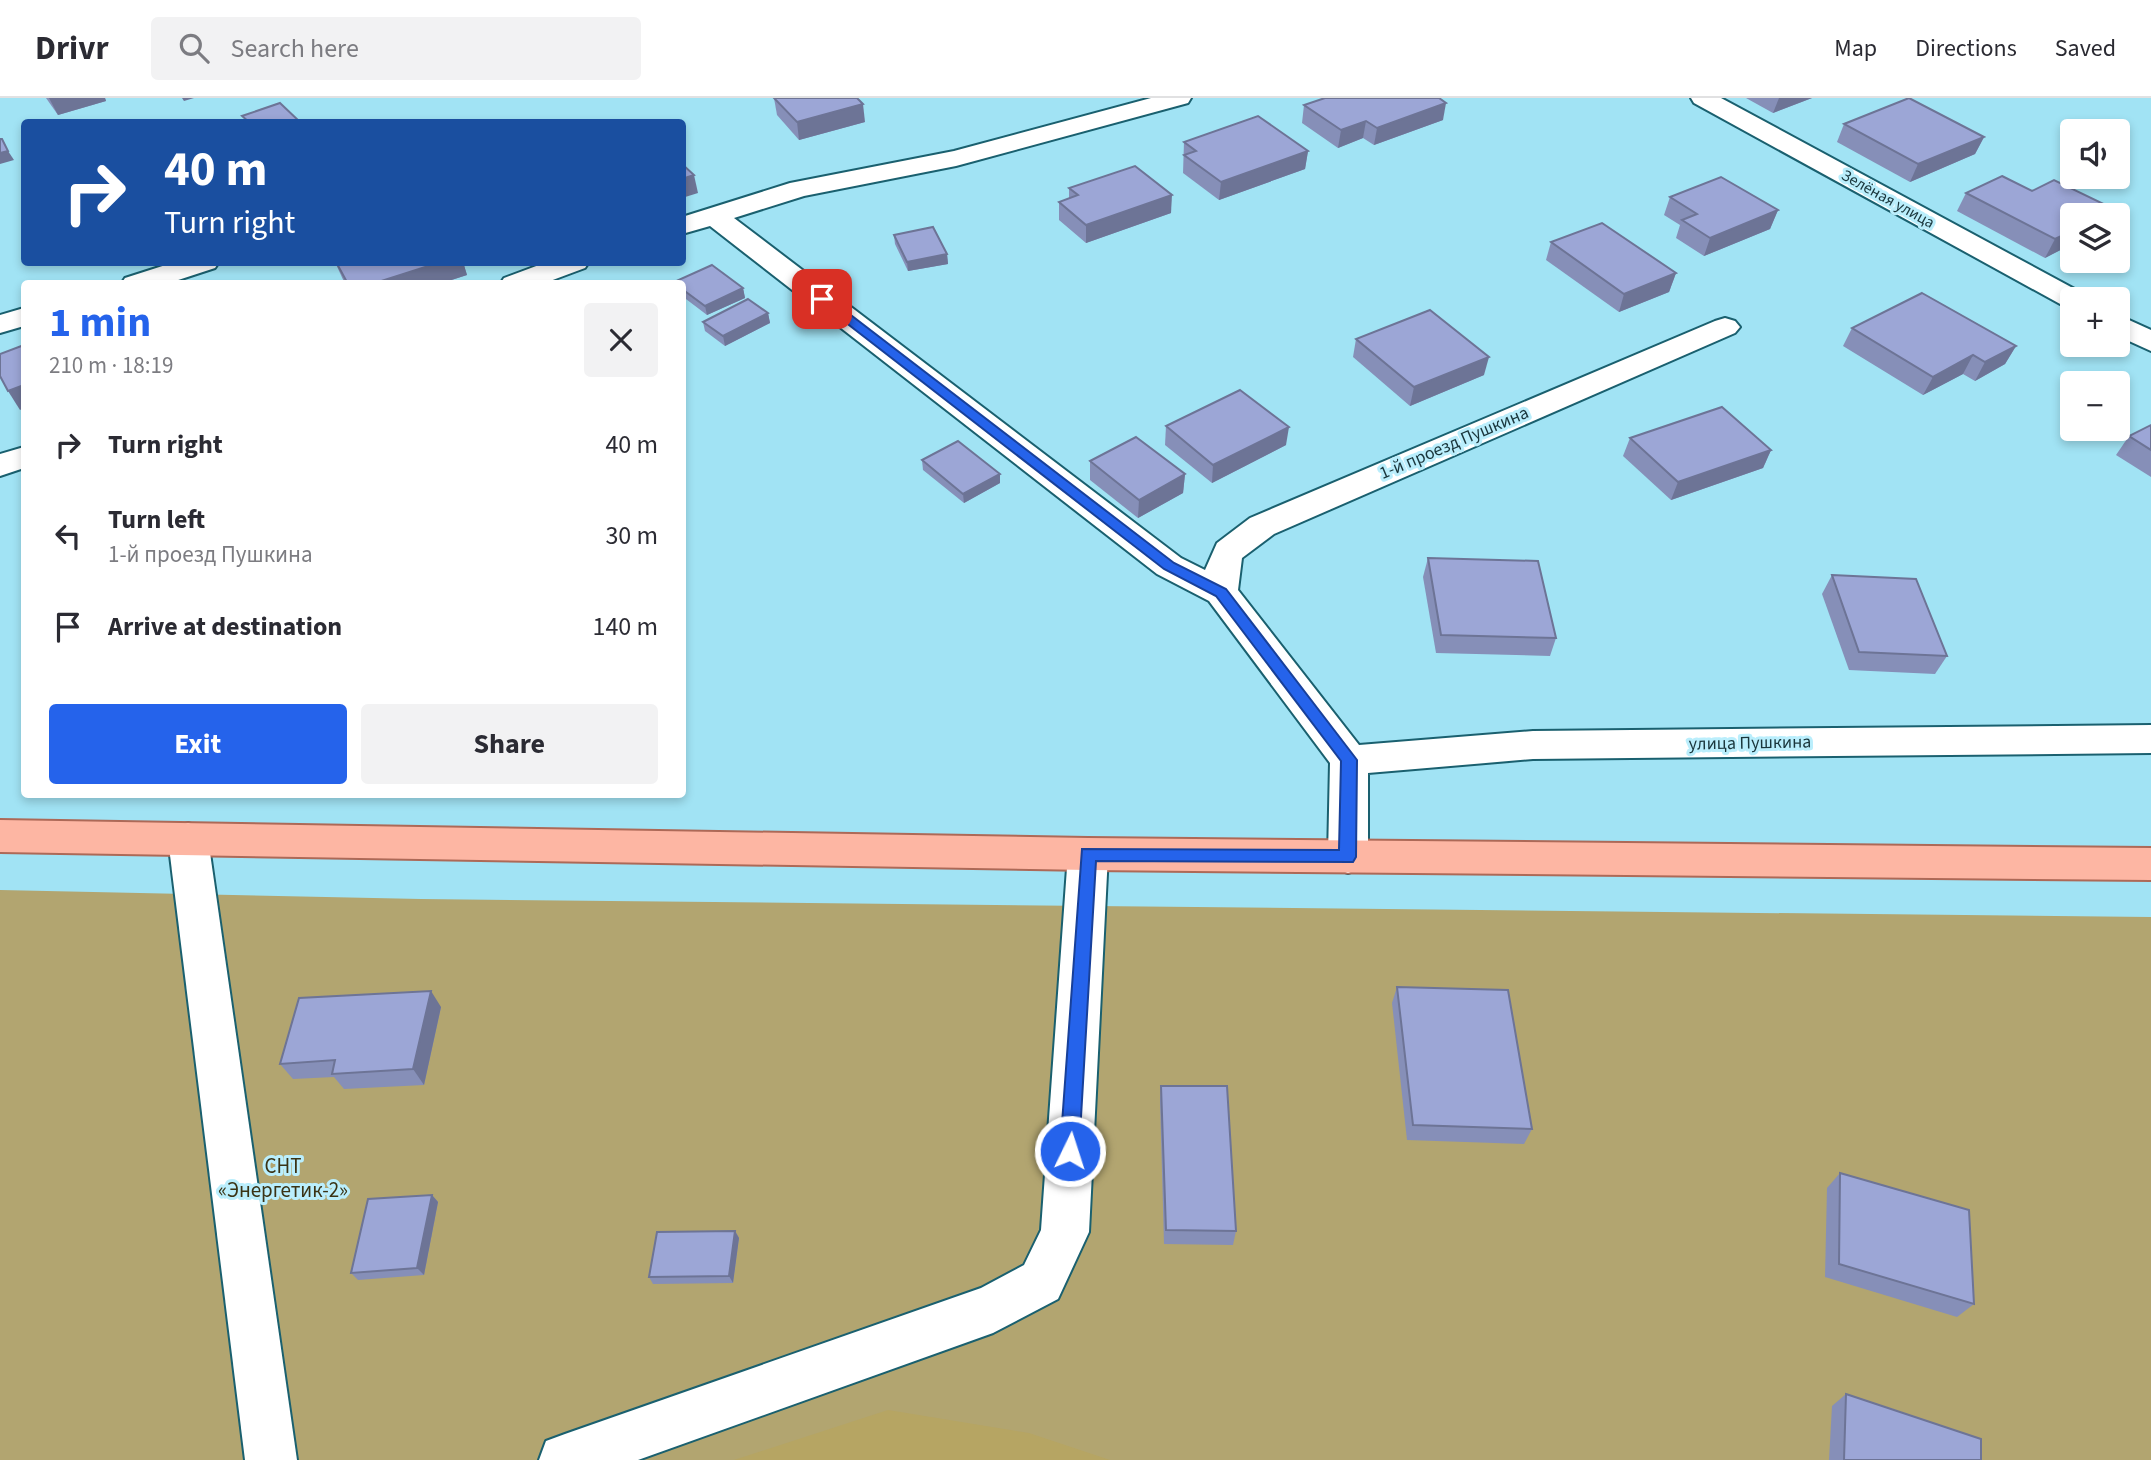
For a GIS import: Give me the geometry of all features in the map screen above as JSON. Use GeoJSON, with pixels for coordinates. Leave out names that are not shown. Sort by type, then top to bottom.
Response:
{"type":"FeatureCollection","features":[{"type":"Feature","properties":{"kind":"main road"},"geometry":{"type":"LineString","coordinates":[[0,836],[1088,854],[2151,864]]}},
{"type":"Feature","properties":{"kind":"street"},"geometry":{"type":"LineString","coordinates":[[686,225],[799,190],[956,158],[1179,98]]}},
{"type":"Feature","properties":{"kind":"street","name":"Зелёная улица"},"geometry":{"type":"LineString","coordinates":[[1703,98],[2060,292]]}},
{"type":"Feature","properties":{"kind":"street"},"geometry":{"type":"LineString","coordinates":[[713,215],[1169,566],[1221,592],[1349,760],[1348,857]]}},
{"type":"Feature","properties":{"kind":"street"},"geometry":{"type":"LineString","coordinates":[[148,280],[192,266]]}},
{"type":"Feature","properties":{"kind":"street"},"geometry":{"type":"LineString","coordinates":[[525,280],[564,266]]}},
{"type":"Feature","properties":{"kind":"street"},"geometry":{"type":"LineString","coordinates":[[0,324],[21,318]]}},
{"type":"Feature","properties":{"kind":"street","name":"1-й проезд Пушкина"},"geometry":{"type":"LineString","coordinates":[[1221,592],[1221,569],[1228,549],[1262,526],[1725,327]]}},
{"type":"Feature","properties":{"kind":"street"},"geometry":{"type":"LineString","coordinates":[[2130,331],[2151,342]]}},
{"type":"Feature","properties":{"kind":"street"},"geometry":{"type":"LineString","coordinates":[[0,466],[21,458]]}},
{"type":"Feature","properties":{"kind":"street","name":"улица Пушкина"},"geometry":{"type":"LineString","coordinates":[[1349,760],[1533,745],[2151,739]]}},
{"type":"Feature","properties":{"kind":"street"},"geometry":{"type":"LineString","coordinates":[[188,839],[271,1460]]}},
{"type":"Feature","properties":{"kind":"street"},"geometry":{"type":"LineString","coordinates":[[565,1460],[993,1308],[1041,1282],[1065,1232],[1088,854]]}},
{"type":"Feature","properties":{"kind":"green space","name":"СНТ «Энергетик-2»"},"geometry":{"type":"Polygon","coordinates":[[[0,890],[421,899],[2151,917],[2151,1460],[0,1460],[0,890]]]}},
{"type":"Feature","properties":{"kind":"shaded area"},"geometry":{"type":"Polygon","coordinates":[[[888,1410],[1029,1433],[1110,1460],[734,1460],[888,1410]]]}},
{"type":"Feature","properties":{"kind":"building"},"geometry":{"type":"Polygon","coordinates":[[[774,98],[857,98],[863,104],[797,122],[774,98]]]}},
{"type":"Feature","properties":{"kind":"building"},"geometry":{"type":"Polygon","coordinates":[[[1325,98],[1439,98],[1446,103],[1377,128],[1366,121],[1341,130],[1304,105],[1325,98]]]}},
{"type":"Feature","properties":{"kind":"building"},"geometry":{"type":"Polygon","coordinates":[[[1909,98],[1984,137],[1918,164],[1844,124],[1909,98]]]}},
{"type":"Feature","properties":{"kind":"building"},"geometry":{"type":"Polygon","coordinates":[[[280,103],[297,119],[246,119],[242,116],[280,103]]]}},
{"type":"Feature","properties":{"kind":"building"},"geometry":{"type":"Polygon","coordinates":[[[1258,116],[1308,151],[1221,182],[1184,155],[1196,151],[1184,142],[1258,116]]]}},
{"type":"Feature","properties":{"kind":"building"},"geometry":{"type":"Polygon","coordinates":[[[2,139],[8,151],[0,153],[2,139]]]}},
{"type":"Feature","properties":{"kind":"building"},"geometry":{"type":"Polygon","coordinates":[[[1135,166],[1172,195],[1086,225],[1059,202],[1078,195],[1069,188],[1135,166]]]}},
{"type":"Feature","properties":{"kind":"building"},"geometry":{"type":"Polygon","coordinates":[[[686,168],[694,175],[686,178],[686,168]]]}},
{"type":"Feature","properties":{"kind":"building"},"geometry":{"type":"Polygon","coordinates":[[[2002,176],[2032,191],[2054,180],[2060,183],[2060,189],[2073,189],[2102,203],[2060,203],[2060,237],[2055,239],[1966,193],[2002,176]]]}},
{"type":"Feature","properties":{"kind":"building"},"geometry":{"type":"Polygon","coordinates":[[[1721,177],[1778,210],[1710,238],[1682,220],[1697,214],[1670,197],[1721,177]]]}},
{"type":"Feature","properties":{"kind":"building"},"geometry":{"type":"Polygon","coordinates":[[[1602,223],[1676,273],[1624,294],[1551,242],[1602,223]]]}},
{"type":"Feature","properties":{"kind":"building"},"geometry":{"type":"Polygon","coordinates":[[[933,227],[947,254],[907,262],[894,235],[933,227]]]}},
{"type":"Feature","properties":{"kind":"building"},"geometry":{"type":"Polygon","coordinates":[[[712,265],[743,288],[705,306],[686,292],[686,280],[678,280],[712,265]]]}},
{"type":"Feature","properties":{"kind":"building"},"geometry":{"type":"Polygon","coordinates":[[[338,266],[428,266],[385,280],[346,280],[338,266]]]}},
{"type":"Feature","properties":{"kind":"building"},"geometry":{"type":"Polygon","coordinates":[[[1922,293],[2016,346],[1985,362],[1973,355],[1933,377],[1852,328],[1922,293]]]}},
{"type":"Feature","properties":{"kind":"building"},"geometry":{"type":"Polygon","coordinates":[[[748,299],[768,313],[723,336],[703,322],[748,299]]]}},
{"type":"Feature","properties":{"kind":"building"},"geometry":{"type":"Polygon","coordinates":[[[1430,310],[1489,357],[1414,387],[1356,339],[1430,310]]]}},
{"type":"Feature","properties":{"kind":"building"},"geometry":{"type":"Polygon","coordinates":[[[21,346],[21,386],[8,391],[0,376],[0,354],[21,346]]]}},
{"type":"Feature","properties":{"kind":"building"},"geometry":{"type":"Polygon","coordinates":[[[1240,390],[1289,427],[1213,465],[1166,426],[1240,390]]]}},
{"type":"Feature","properties":{"kind":"building"},"geometry":{"type":"Polygon","coordinates":[[[1722,407],[1771,450],[1678,482],[1630,438],[1722,407]]]}},
{"type":"Feature","properties":{"kind":"building"},"geometry":{"type":"Polygon","coordinates":[[[2151,425],[2151,450],[2130,437],[2151,425]]]}},
{"type":"Feature","properties":{"kind":"building"},"geometry":{"type":"Polygon","coordinates":[[[1136,437],[1185,474],[1139,500],[1090,461],[1136,437]]]}},
{"type":"Feature","properties":{"kind":"building"},"geometry":{"type":"Polygon","coordinates":[[[958,441],[1000,474],[963,494],[922,460],[958,441]]]}},
{"type":"Feature","properties":{"kind":"building"},"geometry":{"type":"Polygon","coordinates":[[[1428,558],[1538,561],[1556,638],[1441,635],[1428,558]]]}},
{"type":"Feature","properties":{"kind":"building"},"geometry":{"type":"Polygon","coordinates":[[[1832,575],[1916,579],[1947,656],[1859,652],[1832,575]]]}},
{"type":"Feature","properties":{"kind":"building"},"geometry":{"type":"Polygon","coordinates":[[[1397,987],[1508,990],[1532,1129],[1413,1125],[1397,987]]]}},
{"type":"Feature","properties":{"kind":"building"},"geometry":{"type":"Polygon","coordinates":[[[431,991],[413,1069],[332,1074],[335,1060],[280,1064],[299,998],[431,991]]]}},
{"type":"Feature","properties":{"kind":"building"},"geometry":{"type":"Polygon","coordinates":[[[1161,1086],[1227,1086],[1236,1231],[1166,1230],[1161,1086]]]}},
{"type":"Feature","properties":{"kind":"building"},"geometry":{"type":"Polygon","coordinates":[[[1840,1173],[1969,1210],[1974,1304],[1839,1264],[1840,1173]]]}},
{"type":"Feature","properties":{"kind":"building"},"geometry":{"type":"Polygon","coordinates":[[[432,1195],[417,1268],[351,1273],[368,1199],[432,1195]]]}},
{"type":"Feature","properties":{"kind":"building"},"geometry":{"type":"Polygon","coordinates":[[[735,1231],[729,1276],[649,1277],[657,1232],[735,1231]]]}},
{"type":"Feature","properties":{"kind":"building"},"geometry":{"type":"Polygon","coordinates":[[[1846,1394],[1981,1439],[1981,1460],[1844,1460],[1846,1394]]]}},
{"type":"Feature","properties":{"kind":"route"},"geometry":{"type":"LineString","coordinates":[[822,299],[1169,566],[1221,592],[1349,760],[1348,857],[1088,854],[1070,1151]]}}]}
